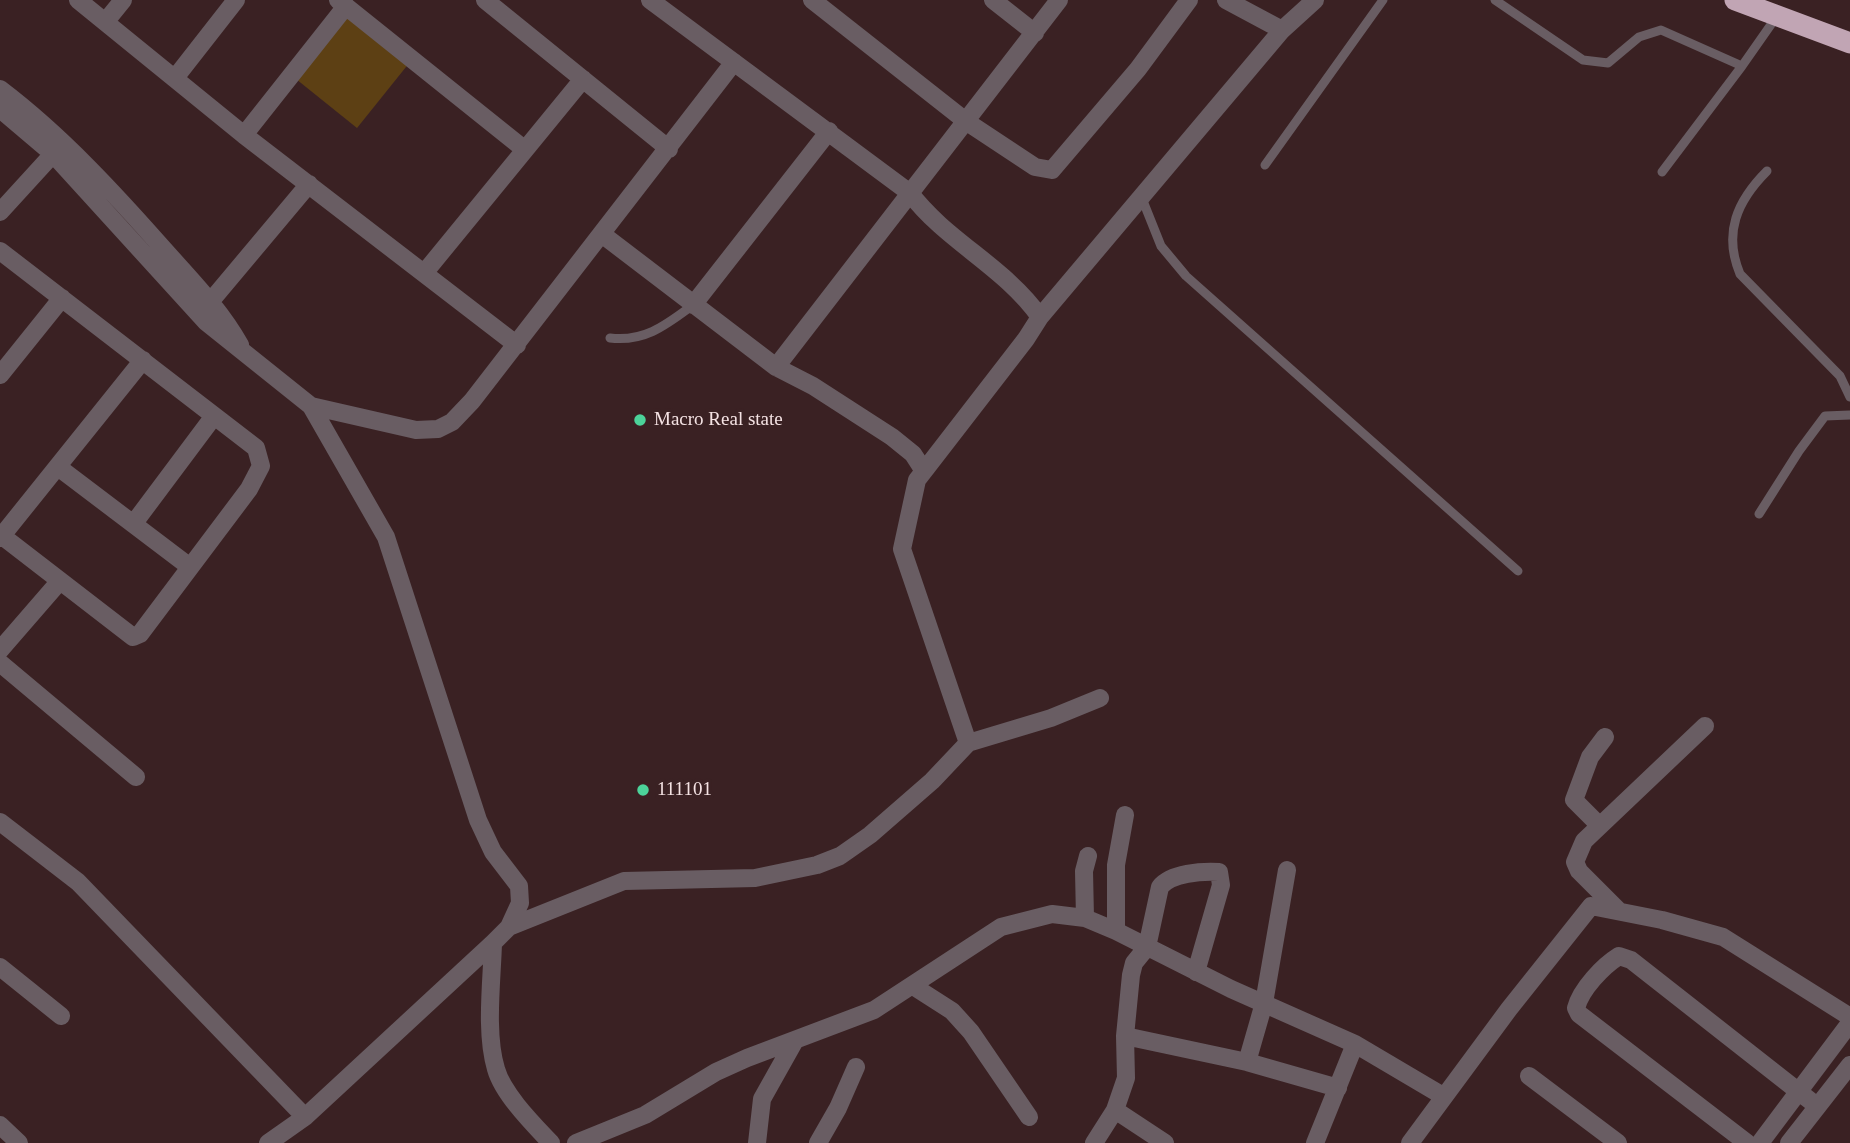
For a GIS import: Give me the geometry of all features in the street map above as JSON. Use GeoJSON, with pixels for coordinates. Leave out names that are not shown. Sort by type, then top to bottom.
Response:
{"type":"FeatureCollection","features":[{"type":"Feature","properties":{"kind":"highway"},"geometry":{"type":"LineString","coordinates":[[1735,0],[1850,43]]}},
{"type":"Feature","properties":{"kind":"street"},"geometry":{"type":"LineString","coordinates":[[78,0],[244,135],[517,345]]}},
{"type":"Feature","properties":{"kind":"street"},"geometry":{"type":"LineString","coordinates":[[106,21],[123,0]]}},
{"type":"Feature","properties":{"kind":"street"},"geometry":{"type":"LineString","coordinates":[[175,78],[236,0]]}},
{"type":"Feature","properties":{"kind":"street"},"geometry":{"type":"LineString","coordinates":[[485,0],[669,149]]}},
{"type":"Feature","properties":{"kind":"street"},"geometry":{"type":"LineString","coordinates":[[650,0],[910,193],[929,216],[1009,281],[1040,317]]}},
{"type":"Feature","properties":{"kind":"street"},"geometry":{"type":"LineString","coordinates":[[812,0],[967,122],[1035,167],[1052,170],[1138,69],[1189,0]]}},
{"type":"Feature","properties":{"kind":"street"},"geometry":{"type":"LineString","coordinates":[[993,0],[1035,33]]}},
{"type":"Feature","properties":{"kind":"street"},"geometry":{"type":"LineString","coordinates":[[776,367],[1059,0]]}},
{"type":"Feature","properties":{"kind":"street"},"geometry":{"type":"LineString","coordinates":[[1226,0],[1282,30]]}},
{"type":"Feature","properties":{"kind":"street"},"geometry":{"type":"LineString","coordinates":[[968,743],[902,549],[917,480],[1040,317],[1141,195],[1282,30],[1315,0]]}},
{"type":"Feature","properties":{"kind":"street"},"geometry":{"type":"LineString","coordinates":[[244,135],[342,3],[524,149]]}},
{"type":"Feature","properties":{"kind":"street"},"geometry":{"type":"LineString","coordinates":[[0,109],[53,154],[206,322],[242,349],[291,393],[311,406],[406,428],[438,429],[452,422],[472,401],[603,235],[734,62]]}},
{"type":"Feature","properties":{"kind":"street"},"geometry":{"type":"LineString","coordinates":[[425,272],[583,79]]}},
{"type":"Feature","properties":{"kind":"street"},"geometry":{"type":"LineString","coordinates":[[0,89],[61,141],[134,216],[211,302],[242,349]]}},
{"type":"Feature","properties":{"kind":"street"},"geometry":{"type":"LineString","coordinates":[[693,305],[829,131]]}},
{"type":"Feature","properties":{"kind":"street"},"geometry":{"type":"LineString","coordinates":[[0,212],[53,154]]}},
{"type":"Feature","properties":{"kind":"street"},"geometry":{"type":"LineString","coordinates":[[211,302],[309,184]]}},
{"type":"Feature","properties":{"kind":"street"},"geometry":{"type":"LineString","coordinates":[[603,235],[776,367],[813,386],[892,437],[912,454],[924,471]]}},
{"type":"Feature","properties":{"kind":"street"},"geometry":{"type":"LineString","coordinates":[[0,251],[143,360],[256,448],[261,466],[249,489],[140,634],[133,637],[1,537],[143,360]]}},
{"type":"Feature","properties":{"kind":"street"},"geometry":{"type":"LineString","coordinates":[[0,375],[62,298]]}},
{"type":"Feature","properties":{"kind":"street"},"geometry":{"type":"LineString","coordinates":[[268,1143],[305,1117],[493,943],[509,927],[520,903],[519,886],[493,852],[478,820],[386,537],[311,406]]}},
{"type":"Feature","properties":{"kind":"street"},"geometry":{"type":"LineString","coordinates":[[134,523],[214,416]]}},
{"type":"Feature","properties":{"kind":"street"},"geometry":{"type":"LineString","coordinates":[[58,467],[190,567]]}},
{"type":"Feature","properties":{"kind":"street"},"geometry":{"type":"LineString","coordinates":[[0,649],[59,582]]}},
{"type":"Feature","properties":{"kind":"street"},"geometry":{"type":"LineString","coordinates":[[0,663],[136,777]]}},
{"type":"Feature","properties":{"kind":"street"},"geometry":{"type":"LineString","coordinates":[[509,927],[624,881],[755,878],[817,866],[841,856],[932,781],[968,743],[1051,718],[1100,698]]}},
{"type":"Feature","properties":{"kind":"street"},"geometry":{"type":"LineString","coordinates":[[1619,911],[1579,871],[1575,862],[1584,841],[1705,726]]}},
{"type":"Feature","properties":{"kind":"street"},"geometry":{"type":"LineString","coordinates":[[1600,826],[1574,800],[1590,757],[1605,737]]}},
{"type":"Feature","properties":{"kind":"street"},"geometry":{"type":"LineString","coordinates":[[1116,931],[1116,865],[1125,815]]}},
{"type":"Feature","properties":{"kind":"street"},"geometry":{"type":"LineString","coordinates":[[0,822],[78,882],[305,1117]]}},
{"type":"Feature","properties":{"kind":"street"},"geometry":{"type":"LineString","coordinates":[[1085,918],[1084,871],[1088,856]]}},
{"type":"Feature","properties":{"kind":"street"},"geometry":{"type":"LineString","coordinates":[[1247,1062],[1264,1003],[1287,870]]}},
{"type":"Feature","properties":{"kind":"street"},"geometry":{"type":"LineString","coordinates":[[1094,1143],[1115,1110],[1126,1078],[1125,1036],[1131,975],[1134,963],[1147,947],[1160,887],[1164,881],[1185,875],[1219,872],[1221,885],[1196,972]]}},
{"type":"Feature","properties":{"kind":"street"},"geometry":{"type":"LineString","coordinates":[[1410,1143],[1443,1096],[1591,906],[1723,937],[1850,1017]]}},
{"type":"Feature","properties":{"kind":"street"},"geometry":{"type":"LineString","coordinates":[[576,1143],[645,1115],[716,1072],[874,1010],[1001,927],[1052,914],[1085,918],[1116,931],[1196,972],[1355,1044],[1443,1096]]}},
{"type":"Feature","properties":{"kind":"street"},"geometry":{"type":"LineString","coordinates":[[493,943],[491,1025],[496,1070],[523,1114],[551,1143]]}},
{"type":"Feature","properties":{"kind":"street"},"geometry":{"type":"LineString","coordinates":[[1747,1143],[1579,1014],[1576,1008],[1578,999],[1610,962],[1619,956],[1632,960],[1817,1106]]}},
{"type":"Feature","properties":{"kind":"street"},"geometry":{"type":"LineString","coordinates":[[0,967],[61,1016]]}},
{"type":"Feature","properties":{"kind":"street"},"geometry":{"type":"LineString","coordinates":[[913,986],[952,1012],[971,1032],[1029,1117]]}},
{"type":"Feature","properties":{"kind":"street"},"geometry":{"type":"LineString","coordinates":[[1759,1143],[1801,1092],[1850,1023]]}},
{"type":"Feature","properties":{"kind":"street"},"geometry":{"type":"LineString","coordinates":[[1125,1036],[1247,1062],[1338,1088]]}},
{"type":"Feature","properties":{"kind":"street"},"geometry":{"type":"LineString","coordinates":[[757,1143],[762,1099],[794,1042]]}},
{"type":"Feature","properties":{"kind":"street"},"geometry":{"type":"LineString","coordinates":[[1315,1143],[1355,1044]]}},
{"type":"Feature","properties":{"kind":"street"},"geometry":{"type":"LineString","coordinates":[[1789,1143],[1850,1065]]}},
{"type":"Feature","properties":{"kind":"street"},"geometry":{"type":"LineString","coordinates":[[818,1143],[838,1108],[856,1067]]}},
{"type":"Feature","properties":{"kind":"street"},"geometry":{"type":"LineString","coordinates":[[1529,1076],[1618,1143]]}},
{"type":"Feature","properties":{"kind":"street"},"geometry":{"type":"LineString","coordinates":[[1115,1110],[1165,1143]]}},
{"type":"Feature","properties":{"kind":"street"},"geometry":{"type":"LineString","coordinates":[[0,1125],[19,1143]]}},
{"type":"Feature","properties":{"kind":"lane"},"geometry":{"type":"LineString","coordinates":[[1265,165],[1383,0]]}},
{"type":"Feature","properties":{"kind":"lane"},"geometry":{"type":"LineString","coordinates":[[1495,0],[1583,60],[1608,63],[1639,37],[1661,30],[1742,66]]}},
{"type":"Feature","properties":{"kind":"lane"},"geometry":{"type":"LineString","coordinates":[[1662,172],[1777,16]]}},
{"type":"Feature","properties":{"kind":"lane"},"geometry":{"type":"LineString","coordinates":[[1768,171],[1748,190],[1742,203],[1732,228],[1732,256],[1740,274],[1840,376],[1850,397]]}},
{"type":"Feature","properties":{"kind":"lane"},"geometry":{"type":"LineString","coordinates":[[1141,195],[1161,246],[1186,276],[1518,571]]}},
{"type":"Feature","properties":{"kind":"lane"},"geometry":{"type":"LineString","coordinates":[[610,338],[631,340],[657,332],[693,305]]}},
{"type":"Feature","properties":{"kind":"lane"},"geometry":{"type":"LineString","coordinates":[[1759,514],[1825,416],[1850,415]]}},
{"type":"Feature","properties":{"kind":"shaded area"},"geometry":{"type":"Polygon","coordinates":[[[350,14],[410,62],[357,128],[296,79],[350,14]]]}},
{"type":"Feature","properties":{"kind":"place","name":"Macro Real state"},"geometry":{"type":"Point","coordinates":[640,420]}},
{"type":"Feature","properties":{"kind":"place","name":"111101"},"geometry":{"type":"Point","coordinates":[643,790]}}]}
